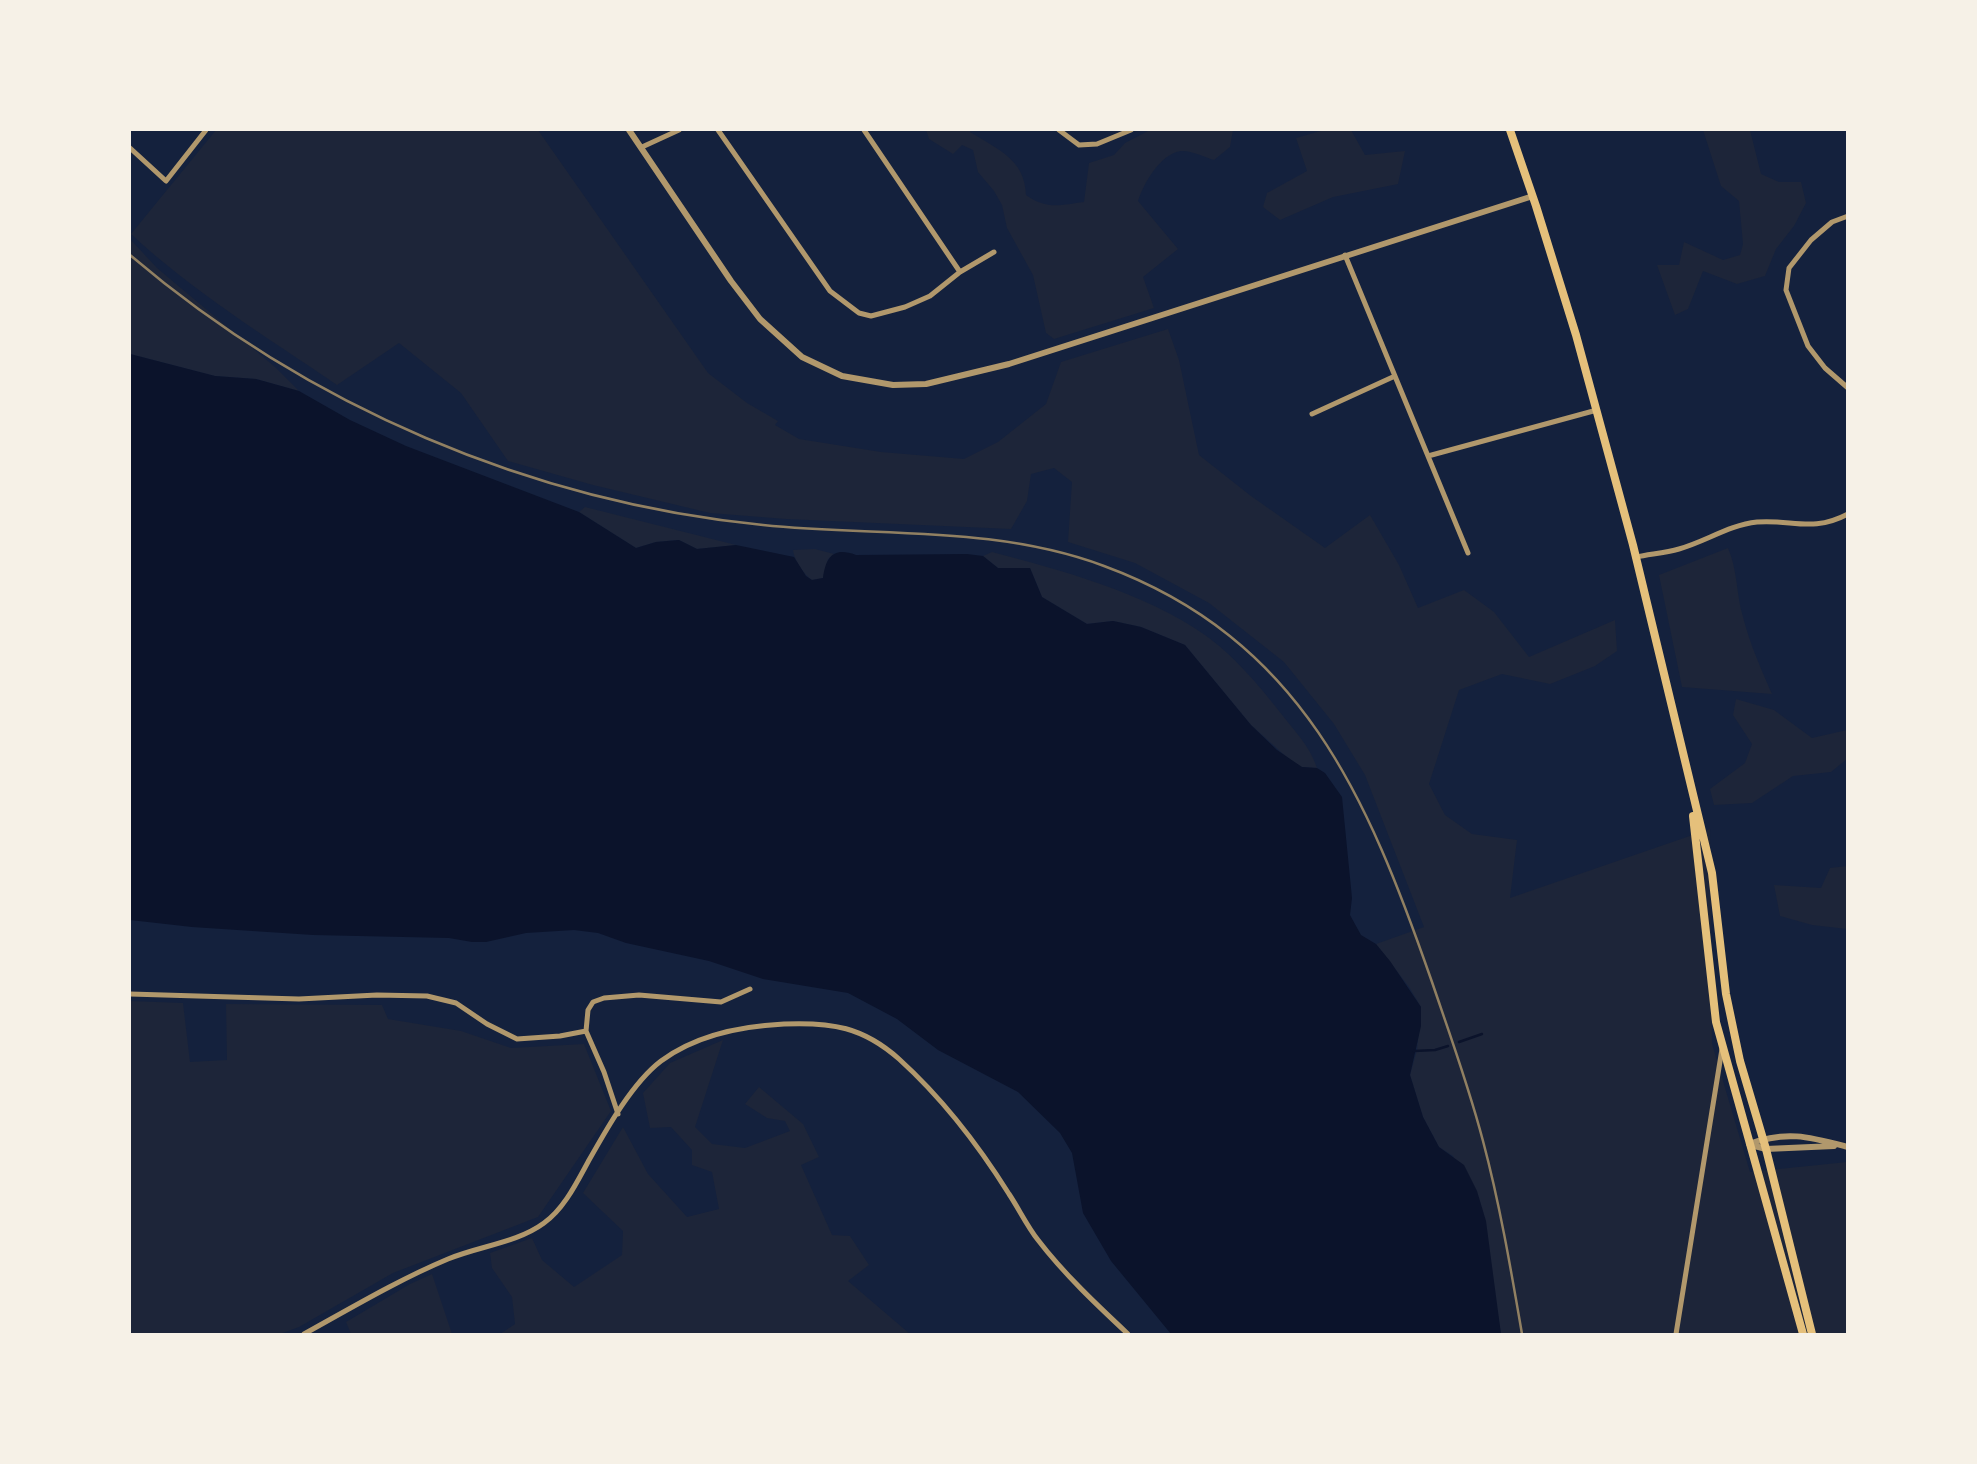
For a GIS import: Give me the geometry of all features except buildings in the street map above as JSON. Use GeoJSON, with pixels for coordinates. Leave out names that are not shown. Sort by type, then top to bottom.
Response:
{"type":"FeatureCollection","features":[{"type":"Feature","properties":{"kind":"main road"},"geometry":{"type":"LineString","coordinates":[[1510,130],[1533,196],[1597,410],[1636,557],[1712,873],[1731,1020],[1812,1335]]}},
{"type":"Feature","properties":{"kind":"main road"},"geometry":{"type":"LineString","coordinates":[[1691,793],[1711,990],[1722,1046],[1803,1335]]}},
{"type":"Feature","properties":{"kind":"street"},"geometry":{"type":"LineString","coordinates":[[130,148],[166,181],[206,130]]}},
{"type":"Feature","properties":{"kind":"street"},"geometry":{"type":"LineString","coordinates":[[629,130],[731,281],[760,318],[802,357],[842,376],[893,385],[926,384],[1009,364],[1533,196]]}},
{"type":"Feature","properties":{"kind":"street"},"geometry":{"type":"LineString","coordinates":[[642,147],[679,130]]}},
{"type":"Feature","properties":{"kind":"street"},"geometry":{"type":"LineString","coordinates":[[718,130],[830,291],[859,313],[871,316],[905,307],[930,296],[961,272],[994,252]]}},
{"type":"Feature","properties":{"kind":"street"},"geometry":{"type":"LineString","coordinates":[[864,130],[961,272]]}},
{"type":"Feature","properties":{"kind":"street"},"geometry":{"type":"LineString","coordinates":[[1059,130],[1079,145],[1097,144],[1131,130]]}},
{"type":"Feature","properties":{"kind":"street"},"geometry":{"type":"LineString","coordinates":[[1847,216],[1832,222],[1811,240],[1788,268],[1786,290],[1808,346],[1825,368],[1847,388]]}},
{"type":"Feature","properties":{"kind":"street"},"geometry":{"type":"LineString","coordinates":[[1345,255],[1468,553]]}},
{"type":"Feature","properties":{"kind":"street"},"geometry":{"type":"LineString","coordinates":[[1312,415],[1395,376]]}},
{"type":"Feature","properties":{"kind":"street"},"geometry":{"type":"LineString","coordinates":[[1428,456],[1597,410]]}},
{"type":"Feature","properties":{"kind":"street"},"geometry":{"type":"LineString","coordinates":[[1636,557],[1678,549],[1736,526],[1759,522],[1811,526],[1836,520],[1847,514]]}},
{"type":"Feature","properties":{"kind":"street"},"geometry":{"type":"LineString","coordinates":[[618,1114],[600,1059],[586,1031],[588,1010],[593,1002],[604,998],[639,995],[721,1002],[750,989]]}},
{"type":"Feature","properties":{"kind":"street"},"geometry":{"type":"LineString","coordinates":[[130,994],[299,999],[377,995],[427,996],[456,1003],[517,1039],[586,1031]]}},
{"type":"Feature","properties":{"kind":"street"},"geometry":{"type":"LineString","coordinates":[[304,1335],[415,1274],[451,1258],[524,1235],[546,1222],[573,1190],[631,1093],[660,1061],[692,1043],[726,1031],[814,1023],[848,1027],[874,1040],[900,1059],[936,1097],[976,1146],[1037,1239],[1128,1335]]}},
{"type":"Feature","properties":{"kind":"street"},"geometry":{"type":"LineString","coordinates":[[1676,1335],[1722,1046]]}},
{"type":"Feature","properties":{"kind":"street"},"geometry":{"type":"LineString","coordinates":[[1749,1144],[1779,1136],[1805,1135],[1847,1147]]}},
{"type":"Feature","properties":{"kind":"street"},"geometry":{"type":"LineString","coordinates":[[1749,1144],[1766,1149],[1847,1147]]}},
{"type":"Feature","properties":{"kind":"shaded area"},"geometry":{"type":"Polygon","coordinates":[[[216,130],[538,130],[708,373],[747,403],[778,421],[775,425],[799,439],[881,452],[964,459],[998,442],[1046,404],[1061,362],[1168,329],[1179,360],[1199,455],[1251,496],[1325,548],[1370,515],[1399,565],[1418,608],[1464,590],[1494,612],[1529,657],[1615,620],[1617,651],[1595,666],[1550,684],[1502,674],[1459,690],[1429,784],[1445,815],[1472,834],[1517,840],[1510,898],[1710,829],[1712,1044],[1750,1172],[1847,1162],[1847,1334],[1501,1334],[1496,1304],[1453,1156],[1439,1147],[1423,1117],[1410,1075],[1417,1050],[1421,1007],[1376,944],[1424,927],[1365,775],[1334,724],[1284,662],[1209,603],[1135,563],[1068,542],[1072,482],[1054,468],[1031,474],[1027,501],[1011,529],[710,513],[508,461],[461,393],[399,343],[337,385],[205,295],[131,234],[216,130]]]}},
{"type":"Feature","properties":{"kind":"shaded area"},"geometry":{"type":"Polygon","coordinates":[[[926,130],[971,130],[970,132],[1008,156],[1015,164],[1021,172],[1026,195],[1047,205],[1061,205],[1084,202],[1089,163],[1114,155],[1125,143],[1150,130],[1233,130],[1230,147],[1214,160],[1185,151],[1173,153],[1154,170],[1141,194],[1138,201],[1178,249],[1143,277],[1154,308],[1054,339],[1046,333],[1033,275],[1007,228],[1002,205],[978,172],[973,150],[962,145],[953,154],[929,139],[926,130]]]}},
{"type":"Feature","properties":{"kind":"shaded area"},"geometry":{"type":"Polygon","coordinates":[[[1324,130],[1351,130],[1365,155],[1405,151],[1398,184],[1333,197],[1280,220],[1263,207],[1267,193],[1307,171],[1296,138],[1324,130]]]}},
{"type":"Feature","properties":{"kind":"shaded area"},"geometry":{"type":"Polygon","coordinates":[[[1703,130],[1750,130],[1761,174],[1779,182],[1801,182],[1806,203],[1794,226],[1776,249],[1765,276],[1737,284],[1703,271],[1688,309],[1675,315],[1657,265],[1679,265],[1684,242],[1723,260],[1740,255],[1743,244],[1739,201],[1721,186],[1703,130]]]}},
{"type":"Feature","properties":{"kind":"shaded area"},"geometry":{"type":"Polygon","coordinates":[[[130,239],[157,268],[275,367],[299,391],[256,379],[215,376],[130,354],[130,239]]]}},
{"type":"Feature","properties":{"kind":"shaded area"},"geometry":{"type":"Polygon","coordinates":[[[130,354],[215,376],[256,379],[299,391],[350,420],[406,446],[579,512],[636,548],[656,542],[679,540],[697,549],[736,545],[794,557],[806,576],[812,580],[823,578],[829,559],[842,552],[856,555],[983,556],[998,568],[1030,568],[1042,597],[1087,624],[1113,621],[1141,627],[1185,645],[1251,725],[1277,750],[1302,767],[1317,768],[1325,773],[1342,797],[1352,898],[1350,915],[1361,935],[1376,944],[1390,961],[1421,1007],[1421,1026],[1410,1075],[1423,1117],[1439,1147],[1464,1165],[1477,1191],[1486,1221],[1501,1334],[1171,1334],[1111,1261],[1083,1213],[1072,1153],[1060,1133],[1018,1092],[938,1050],[897,1019],[848,993],[763,979],[709,961],[626,943],[598,933],[574,930],[526,933],[486,942],[472,942],[449,938],[313,935],[130,920],[130,354]]]}},
{"type":"Feature","properties":{"kind":"shaded area"},"geometry":{"type":"Polygon","coordinates":[[[585,507],[736,545],[697,549],[679,540],[656,542],[636,548],[579,512],[585,507]]]}},
{"type":"Feature","properties":{"kind":"shaded area"},"geometry":{"type":"Polygon","coordinates":[[[1728,548],[1746,627],[1772,694],[1682,687],[1659,575],[1728,548]]]}},
{"type":"Feature","properties":{"kind":"shaded area"},"geometry":{"type":"Polygon","coordinates":[[[815,549],[834,554],[828,559],[823,578],[812,580],[805,574],[793,550],[815,549]]]}},
{"type":"Feature","properties":{"kind":"shaded area"},"geometry":{"type":"Polygon","coordinates":[[[992,552],[1102,584],[1156,607],[1205,635],[1235,661],[1263,691],[1306,745],[1317,768],[1302,767],[1291,761],[1251,725],[1185,645],[1141,627],[1113,621],[1087,624],[1042,597],[1030,568],[998,568],[983,556],[992,552]]]}},
{"type":"Feature","properties":{"kind":"shaded area"},"geometry":{"type":"Polygon","coordinates":[[[1736,699],[1774,710],[1812,738],[1847,730],[1847,759],[1831,772],[1793,776],[1752,803],[1714,805],[1710,789],[1745,763],[1752,744],[1733,715],[1736,699]]]}},
{"type":"Feature","properties":{"kind":"shaded area"},"geometry":{"type":"Polygon","coordinates":[[[1847,866],[1847,929],[1812,925],[1780,916],[1774,885],[1821,888],[1830,868],[1847,866]]]}},
{"type":"Feature","properties":{"kind":"shaded area"},"geometry":{"type":"Polygon","coordinates":[[[130,1001],[183,1003],[190,1062],[227,1060],[226,1004],[382,1005],[388,1019],[461,1031],[511,1048],[584,1044],[611,1111],[538,1217],[393,1273],[299,1327],[280,1334],[130,1334],[130,1001]]]}},
{"type":"Feature","properties":{"kind":"shaded area"},"geometry":{"type":"Polygon","coordinates":[[[723,1040],[695,1127],[712,1144],[745,1148],[790,1131],[785,1121],[767,1118],[745,1104],[759,1087],[803,1124],[819,1157],[801,1165],[832,1235],[850,1236],[869,1265],[848,1281],[910,1334],[500,1334],[515,1324],[512,1297],[492,1268],[490,1253],[532,1238],[542,1260],[574,1287],[622,1255],[623,1231],[583,1193],[623,1127],[648,1174],[687,1217],[719,1209],[712,1172],[692,1165],[692,1150],[671,1127],[650,1128],[643,1093],[670,1063],[723,1040]]]}},
{"type":"Feature","properties":{"kind":"shaded area"},"geometry":{"type":"Polygon","coordinates":[[[432,1274],[452,1334],[351,1334],[346,1322],[432,1274]]]}},
{"type":"Feature","properties":{"kind":"waterway"},"geometry":{"type":"LineString","coordinates":[[1459,1042],[1482,1034]]}},
{"type":"Feature","properties":{"kind":"waterway"},"geometry":{"type":"LineString","coordinates":[[1414,1051],[1448,1046]]}},
{"type":"Feature","properties":{"kind":"railway"},"geometry":{"type":"LineString","coordinates":[[130,255],[199,309],[271,358],[347,401],[426,438],[507,469],[591,494],[676,513],[806,529],[978,538],[1062,553],[1104,566],[1172,597],[1230,636],[1278,681],[1318,732],[1352,789],[1382,850],[1408,914],[1478,1121],[1500,1213],[1522,1334]]}}]}
